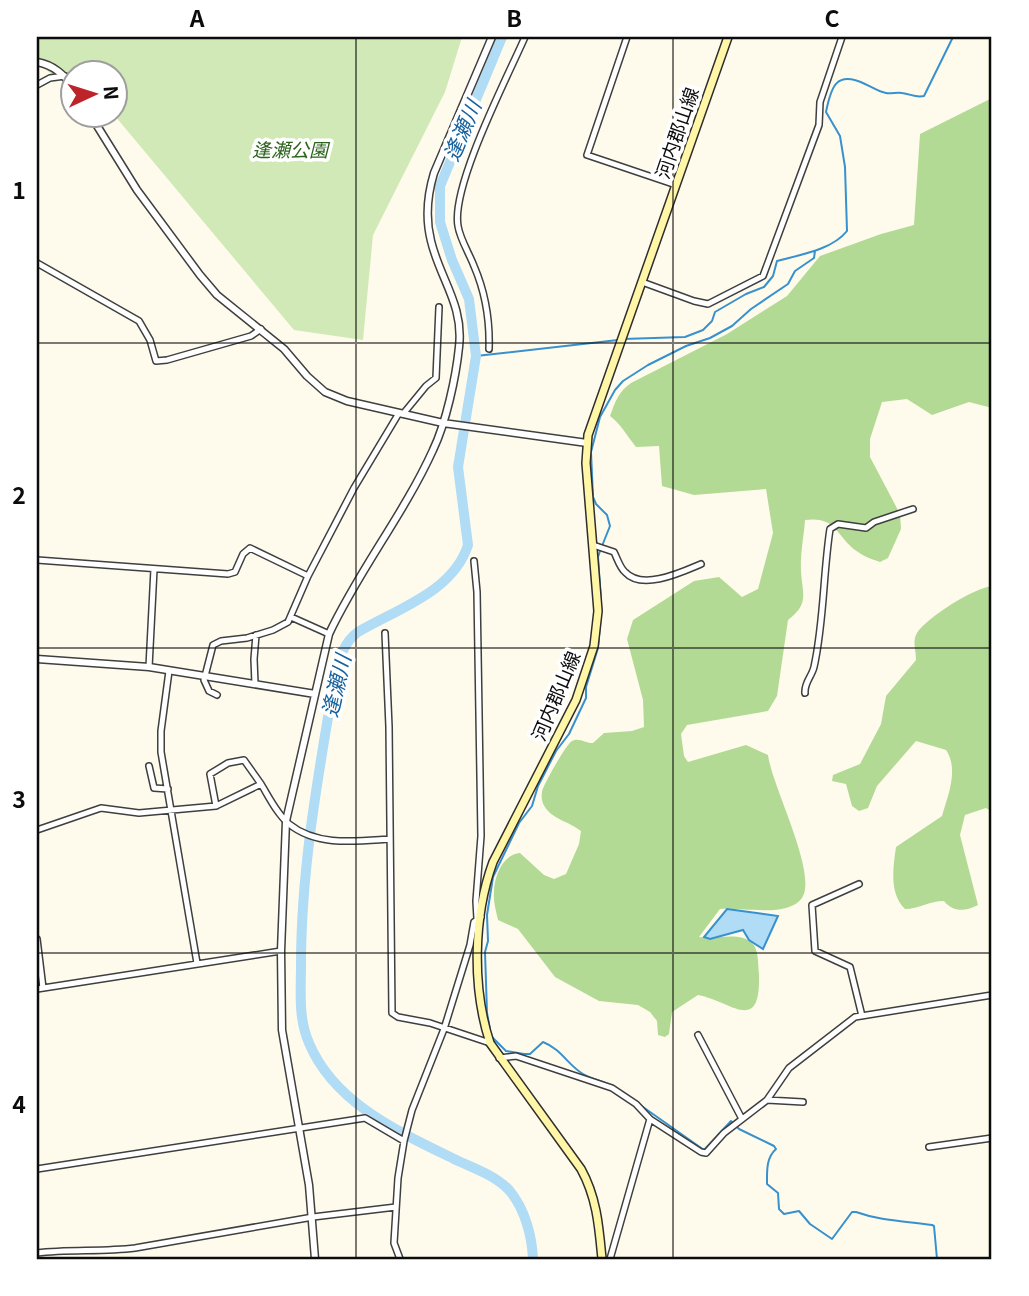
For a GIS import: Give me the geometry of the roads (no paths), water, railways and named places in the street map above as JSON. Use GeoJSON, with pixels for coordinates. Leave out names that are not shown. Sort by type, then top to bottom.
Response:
{"type":"FeatureCollection","features":[{"type":"Feature","properties":{"kind":"main road","name":"河内郡山線"},"geometry":{"type":"LineString","coordinates":[[602,1259],[596,1203],[591,1187],[581,1169],[490,1043],[482,1019],[479,985],[479,918],[493,862],[576,700],[588,669],[598,611],[587,443],[591,424],[728,37]]}},
{"type":"Feature","properties":{"kind":"street"},"geometry":{"type":"LineString","coordinates":[[315,1259],[313,1217],[282,1030],[281,951],[286,821],[329,635],[416,484],[445,423],[460,329],[455,300],[431,241],[427,216],[428,194],[434,173],[492,37]]}},
{"type":"Feature","properties":{"kind":"street"},"geometry":{"type":"LineString","coordinates":[[489,349],[487,302],[458,227],[458,205],[467,170],[525,37]]}},
{"type":"Feature","properties":{"kind":"street"},"geometry":{"type":"LineString","coordinates":[[627,37],[587,155],[676,185]]}},
{"type":"Feature","properties":{"kind":"street"},"geometry":{"type":"LineString","coordinates":[[642,282],[708,304],[763,276],[819,125],[820,102],[842,37]]}},
{"type":"Feature","properties":{"kind":"street"},"geometry":{"type":"LineString","coordinates":[[37,62],[46,63],[60,73]]}},
{"type":"Feature","properties":{"kind":"street"},"geometry":{"type":"LineString","coordinates":[[37,85],[50,78],[60,77]]}},
{"type":"Feature","properties":{"kind":"street"},"geometry":{"type":"LineString","coordinates":[[101,130],[137,190],[217,295],[284,348],[307,376],[325,392],[347,401],[445,423],[587,443]]}},
{"type":"Feature","properties":{"kind":"street"},"geometry":{"type":"LineString","coordinates":[[37,263],[139,321],[150,340],[156,361],[251,336],[261,329]]}},
{"type":"Feature","properties":{"kind":"street"},"geometry":{"type":"LineString","coordinates":[[217,695],[209,691],[204,676],[216,643],[280,627],[291,617],[308,576],[354,488],[401,414],[436,378],[439,307]]}},
{"type":"Feature","properties":{"kind":"street"},"geometry":{"type":"LineString","coordinates":[[805,693],[805,687],[814,669],[821,624],[830,529],[838,524],[866,528],[874,522],[913,509]]}},
{"type":"Feature","properties":{"kind":"street"},"geometry":{"type":"LineString","coordinates":[[593,545],[614,552],[625,573],[637,579],[665,579],[701,564]]}},
{"type":"Feature","properties":{"kind":"street"},"geometry":{"type":"LineString","coordinates":[[37,560],[232,573],[243,554],[250,548],[308,576]]}},
{"type":"Feature","properties":{"kind":"street"},"geometry":{"type":"LineString","coordinates":[[400,1259],[394,1243],[398,1178],[404,1141],[444,1029],[470,945],[474,922],[479,918],[476,901],[481,836],[477,592],[474,561]]}},
{"type":"Feature","properties":{"kind":"street"},"geometry":{"type":"LineString","coordinates":[[149,667],[154,569]]}},
{"type":"Feature","properties":{"kind":"street"},"geometry":{"type":"LineString","coordinates":[[291,617],[329,635]]}},
{"type":"Feature","properties":{"kind":"street"},"geometry":{"type":"LineString","coordinates":[[385,633],[389,727],[392,1013],[490,1043]]}},
{"type":"Feature","properties":{"kind":"street"},"geometry":{"type":"LineString","coordinates":[[256,635],[256,684]]}},
{"type":"Feature","properties":{"kind":"street"},"geometry":{"type":"LineString","coordinates":[[37,660],[149,667],[315,694]]}},
{"type":"Feature","properties":{"kind":"street"},"geometry":{"type":"LineString","coordinates":[[169,671],[160,741],[197,962]]}},
{"type":"Feature","properties":{"kind":"street"},"geometry":{"type":"LineString","coordinates":[[216,806],[211,774],[228,763],[244,760],[286,821],[295,828],[331,842],[390,839]]}},
{"type":"Feature","properties":{"kind":"street"},"geometry":{"type":"LineString","coordinates":[[149,766],[154,788],[168,789]]}},
{"type":"Feature","properties":{"kind":"street"},"geometry":{"type":"LineString","coordinates":[[37,830],[101,808],[139,813],[216,806],[261,784]]}},
{"type":"Feature","properties":{"kind":"street"},"geometry":{"type":"LineString","coordinates":[[859,884],[812,905],[815,951],[850,967],[862,1016]]}},
{"type":"Feature","properties":{"kind":"street"},"geometry":{"type":"LineString","coordinates":[[37,939],[40,988],[281,951]]}},
{"type":"Feature","properties":{"kind":"street"},"geometry":{"type":"LineString","coordinates":[[499,1058],[516,1056],[612,1088],[636,1104],[650,1119],[703,1153],[708,1152],[724,1133],[767,1100],[789,1068],[849,1021],[862,1016],[992,995]]}},
{"type":"Feature","properties":{"kind":"street"},"geometry":{"type":"LineString","coordinates":[[698,1035],[742,1119]]}},
{"type":"Feature","properties":{"kind":"street"},"geometry":{"type":"LineString","coordinates":[[767,1100],[803,1102]]}},
{"type":"Feature","properties":{"kind":"street"},"geometry":{"type":"LineString","coordinates":[[37,1169],[368,1118],[404,1141]]}},
{"type":"Feature","properties":{"kind":"street"},"geometry":{"type":"LineString","coordinates":[[610,1259],[650,1119]]}},
{"type":"Feature","properties":{"kind":"street"},"geometry":{"type":"LineString","coordinates":[[929,1147],[992,1138]]}},
{"type":"Feature","properties":{"kind":"street"},"geometry":{"type":"LineString","coordinates":[[39,1255],[135,1248],[313,1217],[396,1207]]}},
{"type":"Feature","properties":{"kind":"water"},"geometry":{"type":"Polygon","coordinates":[[[727,909],[778,916],[763,949],[749,940],[743,930],[710,939],[704,937],[727,909]]]}},
{"type":"Feature","properties":{"kind":"waterway","name":"逢瀬川"},"geometry":{"type":"LineString","coordinates":[[502,37],[440,186],[440,222],[452,260],[469,299],[476,356],[458,467],[468,545],[461,561],[437,587],[422,598],[358,632],[345,646],[335,676],[312,819],[304,892],[301,1004],[305,1034],[320,1064],[334,1083],[351,1099],[391,1126],[490,1176],[509,1190],[527,1223],[533,1259]]}},
{"type":"Feature","properties":{"kind":"waterway"},"geometry":{"type":"LineString","coordinates":[[623,339],[685,337],[703,330],[712,321],[715,312],[764,287],[773,276],[777,261],[815,251],[841,237],[847,231],[845,167],[840,136],[826,112],[833,88],[836,83],[847,79],[883,92],[924,96],[953,37]]}},
{"type":"Feature","properties":{"kind":"waterway"},"geometry":{"type":"LineString","coordinates":[[602,546],[610,526],[607,515],[593,497],[591,452],[600,417],[615,390],[623,381],[648,365],[732,326],[751,309],[788,284],[795,271],[814,258],[815,251]]}},
{"type":"Feature","properties":{"kind":"waterway"},"geometry":{"type":"LineString","coordinates":[[476,356],[618,340]]}},
{"type":"Feature","properties":{"kind":"waterway"},"geometry":{"type":"LineString","coordinates":[[600,551],[598,557],[601,601]]}},
{"type":"Feature","properties":{"kind":"waterway"},"geometry":{"type":"LineString","coordinates":[[490,1029],[485,952],[493,877],[519,823],[532,806],[538,786],[556,751],[569,734],[586,698],[586,687],[598,648],[601,614]]}},
{"type":"Feature","properties":{"kind":"waterway"},"geometry":{"type":"LineString","coordinates":[[492,1037],[506,1051],[524,1054],[530,1054],[543,1042],[583,1074],[605,1083]]}},
{"type":"Feature","properties":{"kind":"waterway"},"geometry":{"type":"LineString","coordinates":[[616,1088],[704,1150],[731,1121],[739,1129],[774,1146],[776,1149],[770,1156],[767,1184],[778,1193],[779,1209],[784,1214],[799,1211],[810,1224],[832,1239],[852,1212],[932,1225],[937,1259]]}},
{"type":"Feature","properties":{"kind":"park label","name":"逢瀬公園"},"geometry":{"type":"Point","coordinates":[290,150]}}]}
